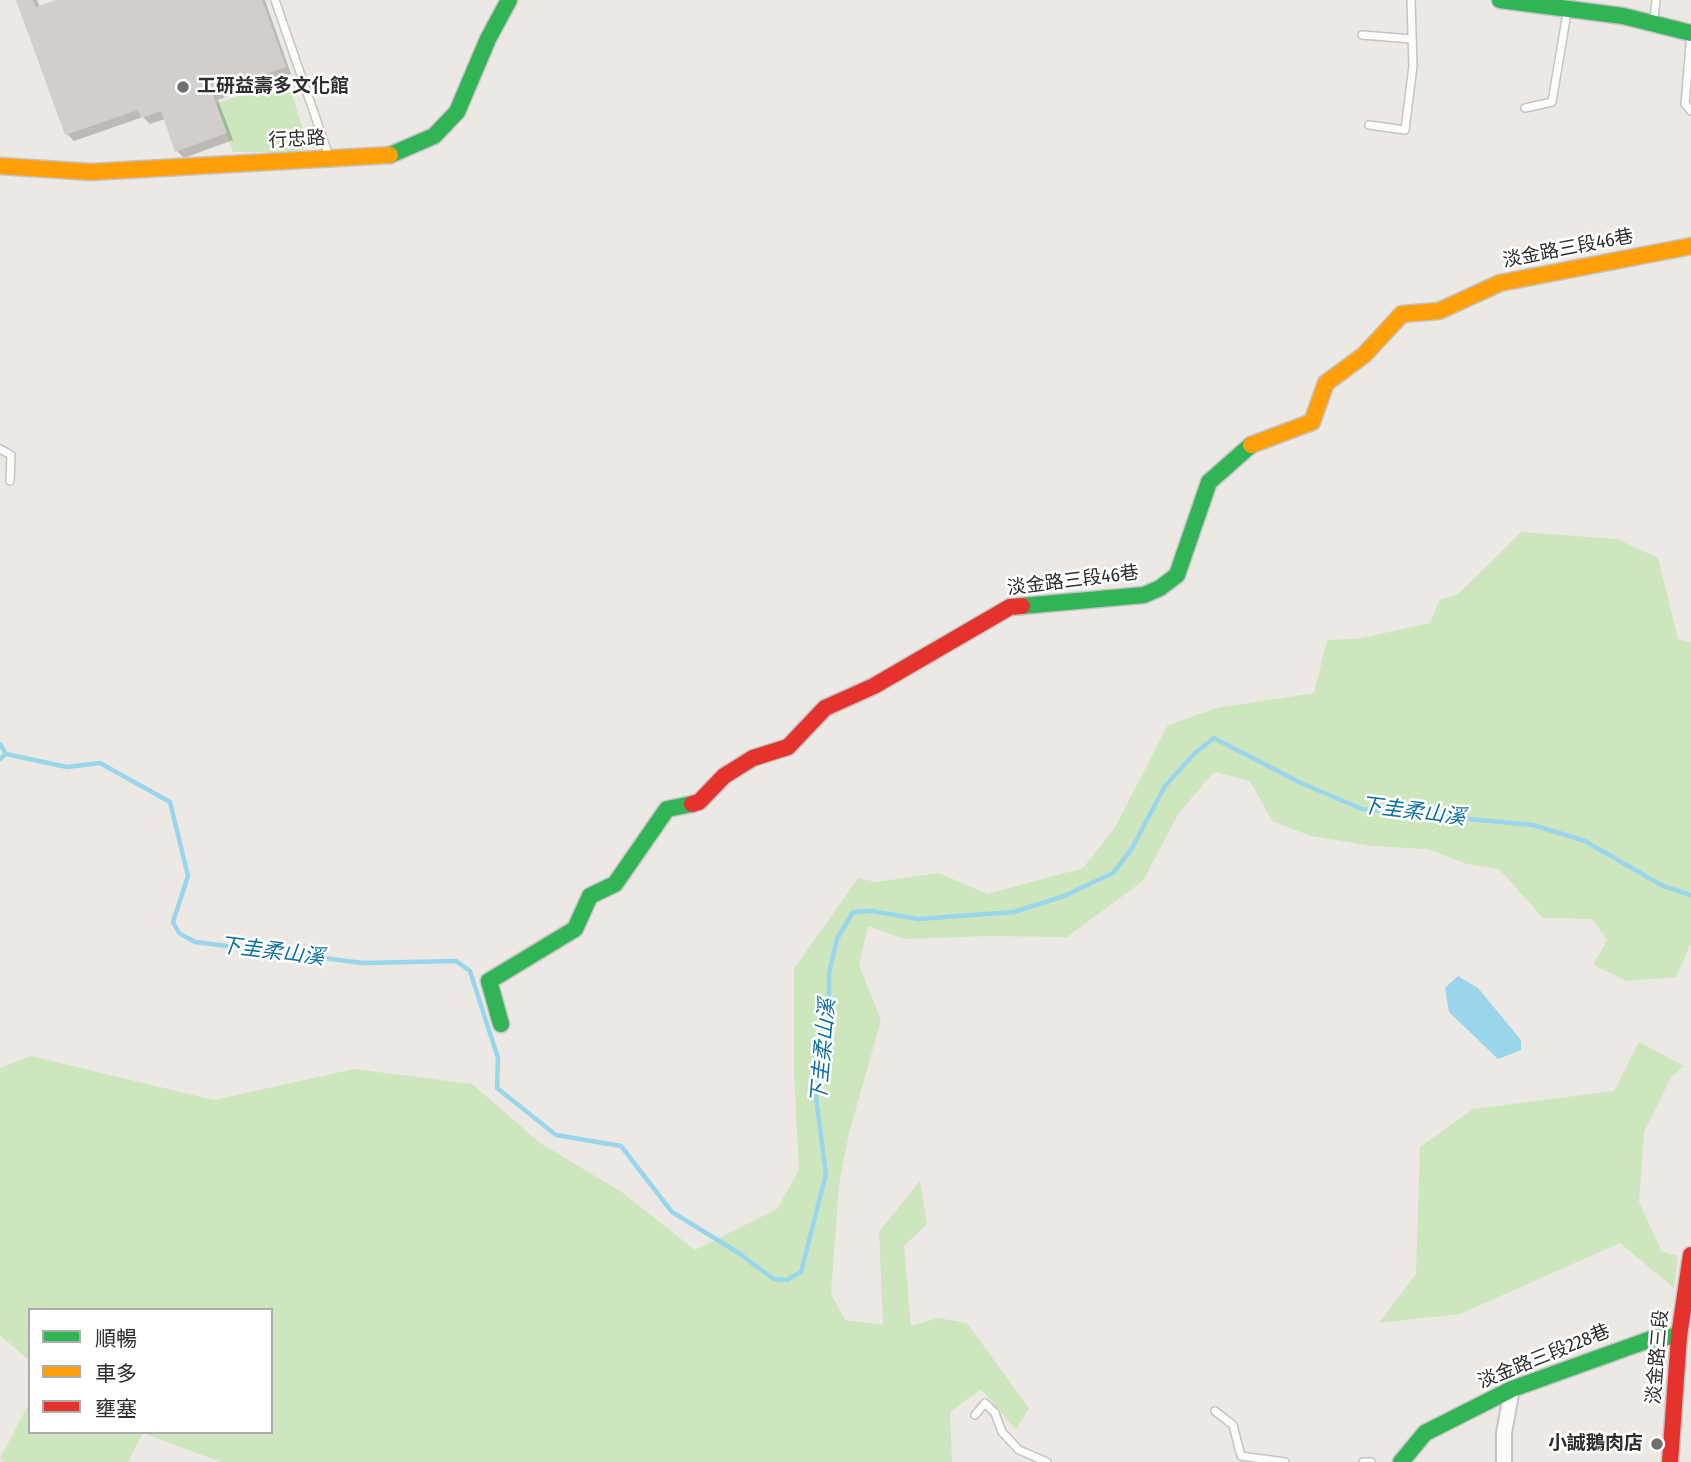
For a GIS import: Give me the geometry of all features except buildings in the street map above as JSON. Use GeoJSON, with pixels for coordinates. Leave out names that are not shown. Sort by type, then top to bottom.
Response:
{"type":"FeatureCollection","features":[{"type":"Feature","properties":{"kind":"street","name":"行忠路"},"geometry":{"type":"LineString","coordinates":[[0,166],[91,172],[381,158],[410,149],[434,136],[457,113],[488,39],[509,0]]}},
{"type":"Feature","properties":{"kind":"street"},"geometry":{"type":"LineString","coordinates":[[1500,0],[1654,23],[1691,33]]}},
{"type":"Feature","properties":{"kind":"street","name":"淡金路三段46巷"},"geometry":{"type":"LineString","coordinates":[[501,1024],[488,981],[575,929],[590,896],[615,884],[667,809],[699,802],[733,770],[753,758],[788,747],[825,708],[874,686],[1010,607],[1144,595],[1160,589],[1177,575],[1209,482],[1247,447],[1312,422],[1326,383],[1364,355],[1402,314],[1439,311],[1500,284],[1691,246]]}},
{"type":"Feature","properties":{"kind":"street","name":"淡金路三段"},"geometry":{"type":"LineString","coordinates":[[1670,1462],[1679,1336],[1691,1255]]}},
{"type":"Feature","properties":{"kind":"street","name":"淡金路三段228巷"},"geometry":{"type":"LineString","coordinates":[[1401,1462],[1425,1433],[1513,1389],[1654,1338],[1679,1336]]}},
{"type":"Feature","properties":{"kind":"street"},"geometry":{"type":"LineString","coordinates":[[1504,1462],[1504,1433],[1513,1389]]}},
{"type":"Feature","properties":{"kind":"lane"},"geometry":{"type":"LineString","coordinates":[[275,0],[331,160]]}},
{"type":"Feature","properties":{"kind":"lane"},"geometry":{"type":"LineString","coordinates":[[1369,125],[1405,131],[1413,66],[1411,0]]}},
{"type":"Feature","properties":{"kind":"lane"},"geometry":{"type":"LineString","coordinates":[[1654,23],[1656,0]]}},
{"type":"Feature","properties":{"kind":"lane"},"geometry":{"type":"LineString","coordinates":[[1525,108],[1552,102],[1567,9]]}},
{"type":"Feature","properties":{"kind":"lane"},"geometry":{"type":"LineString","coordinates":[[1691,33],[1685,104],[1691,111]]}},
{"type":"Feature","properties":{"kind":"lane"},"geometry":{"type":"LineString","coordinates":[[1362,35],[1412,39]]}},
{"type":"Feature","properties":{"kind":"lane"},"geometry":{"type":"LineString","coordinates":[[0,449],[11,455],[10,481]]}},
{"type":"Feature","properties":{"kind":"lane"},"geometry":{"type":"LineString","coordinates":[[975,1415],[985,1403],[995,1413],[1002,1432],[1019,1450],[1047,1462]]}},
{"type":"Feature","properties":{"kind":"lane"},"geometry":{"type":"LineString","coordinates":[[1215,1411],[1233,1426],[1241,1456],[1285,1462]]}},
{"type":"Feature","properties":{"kind":"lane"},"geometry":{"type":"LineString","coordinates":[[1363,1462],[1371,1462]]}},
{"type":"Feature","properties":{"kind":"green space"},"geometry":{"type":"Polygon","coordinates":[[[287,78],[306,140],[304,149],[297,152],[233,152],[216,104],[287,78]]]}},
{"type":"Feature","properties":{"kind":"green space"},"geometry":{"type":"Polygon","coordinates":[[[1521,532],[1617,539],[1658,558],[1678,639],[1691,642],[1691,944],[1676,977],[1627,981],[1593,965],[1607,940],[1592,919],[1543,918],[1499,869],[1467,864],[1427,849],[1372,846],[1311,836],[1272,821],[1250,781],[1214,772],[1178,814],[1143,881],[1067,937],[904,939],[868,926],[859,965],[881,1020],[849,1133],[839,1185],[831,1294],[845,1320],[883,1325],[879,1232],[920,1181],[927,1224],[904,1246],[911,1326],[938,1318],[967,1323],[1029,1408],[1016,1430],[981,1389],[950,1412],[952,1462],[221,1462],[146,1434],[273,1434],[273,1308],[28,1308],[28,1359],[0,1335],[0,1068],[31,1056],[214,1100],[354,1069],[472,1084],[540,1143],[623,1193],[695,1250],[777,1209],[799,1170],[794,1074],[794,969],[858,878],[876,882],[939,873],[987,894],[1083,868],[1114,829],[1168,725],[1217,708],[1314,693],[1327,640],[1357,639],[1430,623],[1440,599],[1457,595],[1521,532]]]}},
{"type":"Feature","properties":{"kind":"green space"},"geometry":{"type":"Polygon","coordinates":[[[1639,1042],[1684,1066],[1671,1077],[1644,1132],[1639,1202],[1662,1252],[1678,1256],[1674,1288],[1620,1243],[1460,1314],[1379,1323],[1416,1274],[1420,1147],[1473,1109],[1614,1091],[1639,1042]]]}},
{"type":"Feature","properties":{"kind":"green space"},"geometry":{"type":"Polygon","coordinates":[[[28,1406],[28,1434],[142,1434],[128,1462],[4,1462],[0,1458],[28,1406]]]}},
{"type":"Feature","properties":{"kind":"water"},"geometry":{"type":"Polygon","coordinates":[[[1458,976],[1478,988],[1521,1040],[1521,1050],[1498,1059],[1449,1012],[1445,988],[1458,976]]]}},
{"type":"Feature","properties":{"kind":"waterway","name":"下圭柔山溪"},"geometry":{"type":"LineString","coordinates":[[0,744],[6,754],[67,767],[100,763],[170,802],[188,876],[173,922],[179,933],[195,942],[363,963],[456,961],[470,971],[498,1058],[497,1088],[556,1135],[621,1146],[672,1212],[737,1252],[774,1279],[787,1280],[801,1272],[826,1174],[816,1098],[829,1026],[829,973],[837,939],[853,912],[871,911],[918,919],[1014,912],[1064,896],[1113,873],[1131,850],[1165,786],[1195,753],[1214,738],[1301,783],[1362,809],[1533,825],[1585,841],[1663,886],[1691,895]]}},
{"type":"Feature","properties":{"kind":"waterway","name":"下圭柔山溪"},"geometry":{"type":"LineString","coordinates":[[0,759],[6,754]]}},
{"type":"Feature","properties":{"kind":"traffic: fast"},"geometry":{"type":"LineString","coordinates":[[390,155],[434,136],[457,112],[488,39],[509,0]]}},
{"type":"Feature","properties":{"kind":"traffic: fast"},"geometry":{"type":"LineString","coordinates":[[1500,0],[1623,16],[1691,33]]}},
{"type":"Feature","properties":{"kind":"traffic: fast"},"geometry":{"type":"LineString","coordinates":[[1022,606],[1144,595],[1160,588],[1177,575],[1209,482],[1251,445]]}},
{"type":"Feature","properties":{"kind":"traffic: fast"},"geometry":{"type":"LineString","coordinates":[[501,1024],[489,981],[575,929],[590,896],[615,884],[667,809],[692,804]]}},
{"type":"Feature","properties":{"kind":"traffic: fast"},"geometry":{"type":"LineString","coordinates":[[1401,1462],[1425,1433],[1512,1389],[1654,1338],[1679,1336]]}},
{"type":"Feature","properties":{"kind":"traffic: slow"},"geometry":{"type":"LineString","coordinates":[[0,166],[91,172],[390,155]]}},
{"type":"Feature","properties":{"kind":"traffic: slow"},"geometry":{"type":"LineString","coordinates":[[1251,445],[1312,422],[1326,383],[1364,355],[1402,314],[1439,311],[1500,283],[1691,246]]}},
{"type":"Feature","properties":{"kind":"traffic: jam"},"geometry":{"type":"LineString","coordinates":[[692,804],[699,802],[724,776],[753,758],[788,747],[825,708],[874,686],[1010,607],[1022,606]]}},
{"type":"Feature","properties":{"kind":"traffic: jam"},"geometry":{"type":"LineString","coordinates":[[1670,1462],[1679,1336],[1691,1255]]}},
{"type":"Feature","properties":{"kind":"place","name":"工研益壽多文化館"},"geometry":{"type":"Point","coordinates":[183,87]}},
{"type":"Feature","properties":{"kind":"place","name":"小誠鵝肉店"},"geometry":{"type":"Point","coordinates":[1657,1444]}}]}
